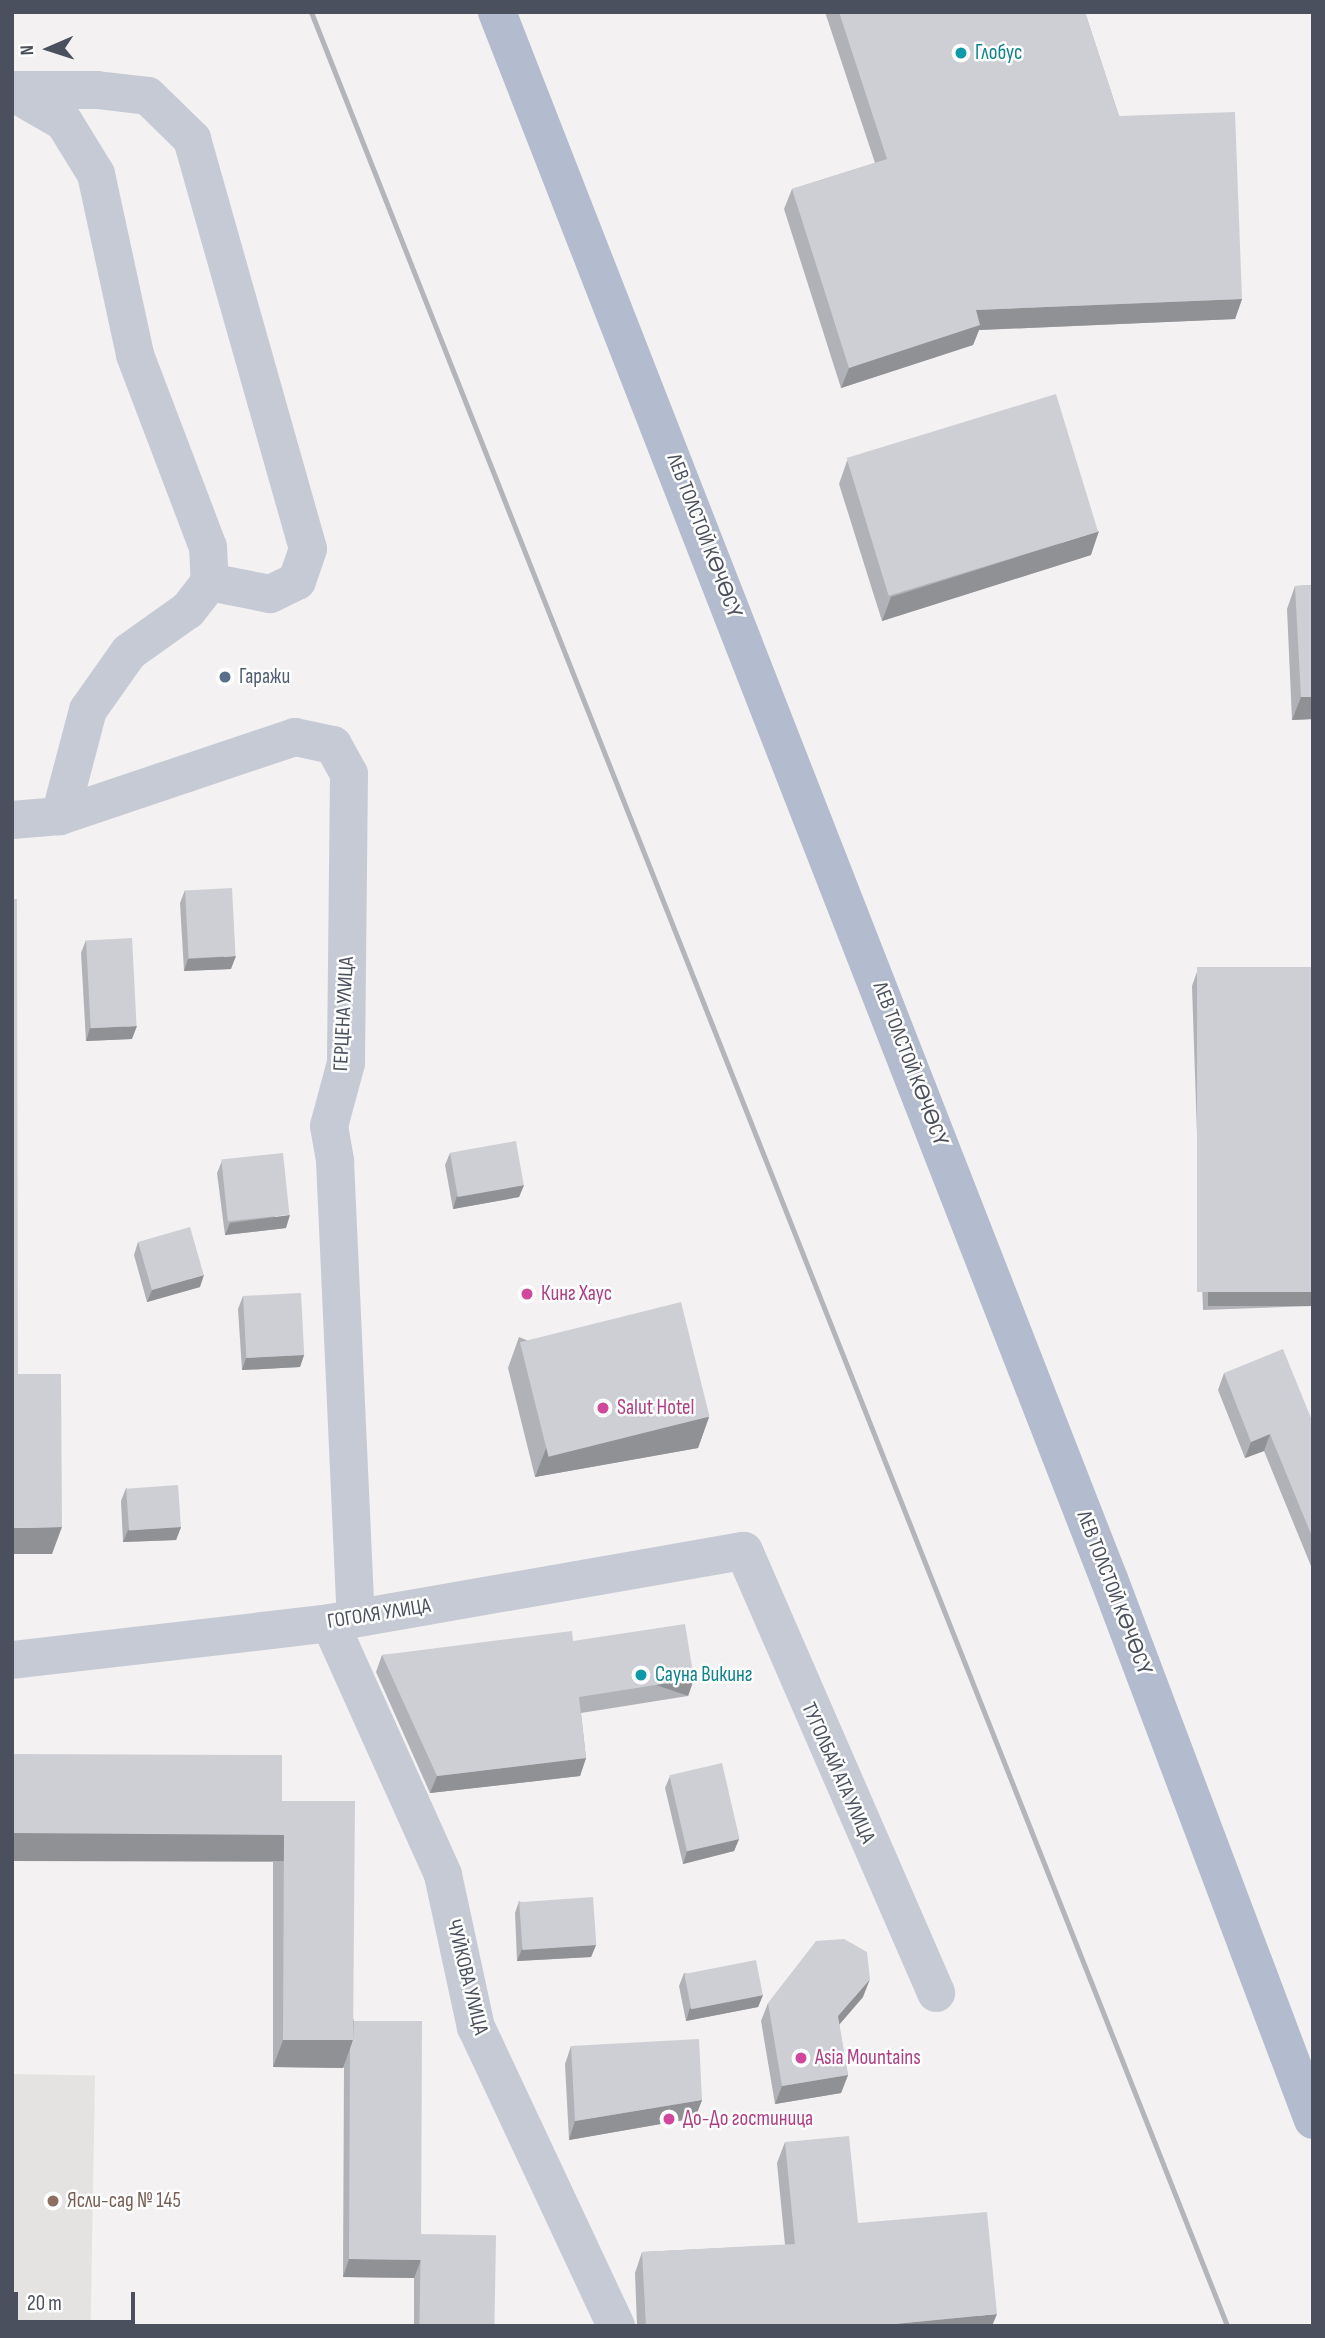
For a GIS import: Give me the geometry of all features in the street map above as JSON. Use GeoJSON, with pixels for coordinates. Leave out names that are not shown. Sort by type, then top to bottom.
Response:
{"type":"FeatureCollection","features":[{"type":"Feature","properties":{"kind":"main road","name":"ЛЕВ ТОЛСТОЙ КӨЧӨСҮ"},"geometry":{"type":"LineString","coordinates":[[497,12],[1309,2095]]}},
{"type":"Feature","properties":{"kind":"street"},"geometry":{"type":"LineString","coordinates":[[12,91],[97,89],[148,96],[192,139],[308,549],[297,581],[270,594],[210,582]]}},
{"type":"Feature","properties":{"kind":"street"},"geometry":{"type":"LineString","coordinates":[[12,91],[64,122],[96,174],[135,355],[208,547],[210,582],[188,610],[130,652],[88,710],[60,816]]}},
{"type":"Feature","properties":{"kind":"street","name":"ГЕРЦЕНА УЛИЦА"},"geometry":{"type":"LineString","coordinates":[[12,820],[60,816],[295,737],[333,745],[349,774],[346,1063],[328,1126],[335,1161],[343,1620]]}},
{"type":"Feature","properties":{"kind":"street","name":"ГОГОЛЯ УЛИЦА"},"geometry":{"type":"LineString","coordinates":[[12,1660],[343,1620],[744,1551]]}},
{"type":"Feature","properties":{"kind":"street","name":"ТУГОЛБАЙ АТА УЛИЦА"},"geometry":{"type":"LineString","coordinates":[[744,1551],[936,1993]]}},
{"type":"Feature","properties":{"kind":"street","name":"ЧУЙКОВА УЛИЦА"},"geometry":{"type":"LineString","coordinates":[[343,1620],[443,1875],[476,2027],[616,2326]]}},
{"type":"Feature","properties":{"kind":"shaded area","name":"Ясли-сад № 145"},"geometry":{"type":"Polygon","coordinates":[[[12,2074],[95,2075],[91,2326],[12,2326],[12,2074]]]}},
{"type":"Feature","properties":{"kind":"building"},"geometry":{"type":"Polygon","coordinates":[[[839,12],[1085,12],[1119,116],[1235,112],[1242,299],[976,310],[980,325],[849,368],[792,189],[887,159],[839,12]]]}},
{"type":"Feature","properties":{"kind":"building"},"geometry":{"type":"Polygon","coordinates":[[[1056,394],[1098,532],[889,596],[847,458],[1056,394]]]}},
{"type":"Feature","properties":{"kind":"building"},"geometry":{"type":"Polygon","coordinates":[[[1313,585],[1313,697],[1301,697],[1295,586],[1313,585]]]}},
{"type":"Feature","properties":{"kind":"building"},"geometry":{"type":"Polygon","coordinates":[[[232,888],[236,956],[189,958],[185,890],[232,888]]]}},
{"type":"Feature","properties":{"kind":"building"},"geometry":{"type":"Polygon","coordinates":[[[12,899],[17,899],[18,1374],[61,1374],[62,1527],[12,1528],[12,899]]]}},
{"type":"Feature","properties":{"kind":"building"},"geometry":{"type":"Polygon","coordinates":[[[132,938],[137,1026],[91,1028],[86,940],[132,938]]]}},
{"type":"Feature","properties":{"kind":"building"},"geometry":{"type":"Polygon","coordinates":[[[1197,967],[1313,967],[1313,1292],[1197,1292],[1197,967]]]}},
{"type":"Feature","properties":{"kind":"building"},"geometry":{"type":"Polygon","coordinates":[[[516,1141],[524,1185],[458,1197],[450,1153],[516,1141]]]}},
{"type":"Feature","properties":{"kind":"building"},"geometry":{"type":"Polygon","coordinates":[[[283,1153],[289,1215],[228,1221],[221,1159],[283,1153]]]}},
{"type":"Feature","properties":{"kind":"building"},"geometry":{"type":"Polygon","coordinates":[[[190,1227],[204,1275],[152,1290],[138,1242],[190,1227]]]}},
{"type":"Feature","properties":{"kind":"building"},"geometry":{"type":"Polygon","coordinates":[[[301,1293],[304,1355],[246,1358],[243,1296],[301,1293]]]}},
{"type":"Feature","properties":{"kind":"building","name":"Salut Hotel"},"geometry":{"type":"Polygon","coordinates":[[[681,1302],[710,1416],[548,1457],[520,1342],[681,1302]]]}},
{"type":"Feature","properties":{"kind":"building"},"geometry":{"type":"Polygon","coordinates":[[[1283,1349],[1311,1418],[1313,1417],[1313,1539],[1270,1434],[1251,1442],[1224,1373],[1283,1349]]]}},
{"type":"Feature","properties":{"kind":"building"},"geometry":{"type":"Polygon","coordinates":[[[178,1485],[181,1527],[129,1531],[126,1489],[178,1485]]]}},
{"type":"Feature","properties":{"kind":"building"},"geometry":{"type":"Polygon","coordinates":[[[685,1624],[694,1679],[579,1697],[586,1758],[437,1776],[382,1655],[572,1631],[573,1641],[685,1624]]]}},
{"type":"Feature","properties":{"kind":"building"},"geometry":{"type":"Polygon","coordinates":[[[12,1754],[282,1755],[282,1801],[355,1801],[353,2040],[283,2040],[284,1835],[12,1833],[12,1754]]]}},
{"type":"Feature","properties":{"kind":"building"},"geometry":{"type":"Polygon","coordinates":[[[722,1763],[740,1839],[687,1851],[669,1775],[722,1763]]]}},
{"type":"Feature","properties":{"kind":"building"},"geometry":{"type":"Polygon","coordinates":[[[593,1897],[596,1945],[523,1950],[519,1902],[593,1897]]]}},
{"type":"Feature","properties":{"kind":"building","name":"Asia Mountains"},"geometry":{"type":"Polygon","coordinates":[[[844,1939],[867,1952],[870,1979],[838,2016],[848,2075],[782,2086],[768,2003],[816,1941],[844,1939]]]}},
{"type":"Feature","properties":{"kind":"building"},"geometry":{"type":"Polygon","coordinates":[[[756,1960],[763,1995],[691,2009],[684,1974],[756,1960]]]}},
{"type":"Feature","properties":{"kind":"building"},"geometry":{"type":"Polygon","coordinates":[[[354,2021],[422,2021],[421,2260],[349,2259],[350,2049],[354,2021]]]}},
{"type":"Feature","properties":{"kind":"building"},"geometry":{"type":"Polygon","coordinates":[[[699,2039],[702,2100],[575,2121],[571,2046],[699,2039]]]}},
{"type":"Feature","properties":{"kind":"building"},"geometry":{"type":"Polygon","coordinates":[[[849,2136],[858,2223],[987,2212],[997,2314],[895,2326],[646,2326],[642,2252],[795,2244],[785,2142],[849,2136]]]}},
{"type":"Feature","properties":{"kind":"building"},"geometry":{"type":"Polygon","coordinates":[[[421,2234],[496,2235],[494,2326],[419,2326],[421,2234]]]}},
{"type":"Feature","properties":{"kind":"railway"},"geometry":{"type":"LineString","coordinates":[[311,12],[1227,2326]]}},
{"type":"Feature","properties":{"kind":"place","name":"Глобус"},"geometry":{"type":"Point","coordinates":[961,53]}},
{"type":"Feature","properties":{"kind":"place","name":"Гаражи"},"geometry":{"type":"Point","coordinates":[225,677]}},
{"type":"Feature","properties":{"kind":"place","name":"Кинг Хаус"},"geometry":{"type":"Point","coordinates":[527,1294]}},
{"type":"Feature","properties":{"kind":"place","name":"Salut Hotel"},"geometry":{"type":"Point","coordinates":[603,1408]}},
{"type":"Feature","properties":{"kind":"place","name":"Сауна Викинг"},"geometry":{"type":"Point","coordinates":[641,1675]}},
{"type":"Feature","properties":{"kind":"place","name":"Asia Mountains"},"geometry":{"type":"Point","coordinates":[801,2058]}},
{"type":"Feature","properties":{"kind":"place","name":"До-До гостиница"},"geometry":{"type":"Point","coordinates":[669,2119]}},
{"type":"Feature","properties":{"kind":"place","name":"Ясли-сад № 145"},"geometry":{"type":"Point","coordinates":[53,2201]}}]}
